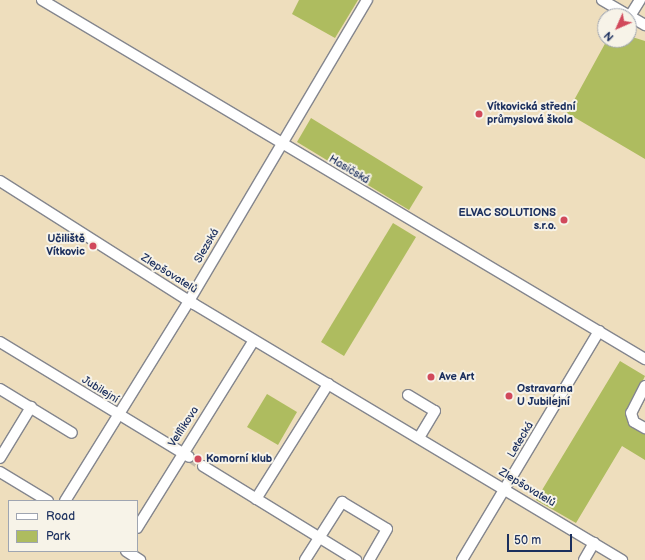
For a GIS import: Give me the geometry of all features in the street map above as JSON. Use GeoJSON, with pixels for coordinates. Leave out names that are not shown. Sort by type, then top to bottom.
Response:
{"type":"FeatureCollection","features":[{"type":"Feature","properties":{"kind":"street","name":"Hasičská"},"geometry":{"type":"LineString","coordinates":[[42,0],[645,359]]}},
{"type":"Feature","properties":{"kind":"street","name":"Slezská"},"geometry":{"type":"LineString","coordinates":[[66,500],[189,301],[281,143],[367,0]]}},
{"type":"Feature","properties":{"kind":"street"},"geometry":{"type":"LineString","coordinates":[[602,0],[616,8]]}},
{"type":"Feature","properties":{"kind":"street","name":"Zlepšovatelů"},"geometry":{"type":"LineString","coordinates":[[0,181],[189,301],[506,489],[622,560]]}},
{"type":"Feature","properties":{"kind":"street","name":"Letecká"},"geometry":{"type":"LineString","coordinates":[[462,560],[506,489],[599,331]]}},
{"type":"Feature","properties":{"kind":"street","name":"Velflíkova"},"geometry":{"type":"LineString","coordinates":[[138,526],[185,455],[254,340]]}},
{"type":"Feature","properties":{"kind":"street","name":"Jubilejní"},"geometry":{"type":"LineString","coordinates":[[0,342],[118,416],[185,455]]}},
{"type":"Feature","properties":{"kind":"street"},"geometry":{"type":"LineString","coordinates":[[256,499],[328,384]]}},
{"type":"Feature","properties":{"kind":"street"},"geometry":{"type":"LineString","coordinates":[[645,386],[631,414],[634,422],[645,428]]}},
{"type":"Feature","properties":{"kind":"street"},"geometry":{"type":"LineString","coordinates":[[0,389],[72,433]]}},
{"type":"Feature","properties":{"kind":"street"},"geometry":{"type":"LineString","coordinates":[[408,395],[435,411],[419,438]]}},
{"type":"Feature","properties":{"kind":"street"},"geometry":{"type":"LineString","coordinates":[[0,458],[31,408]]}},
{"type":"Feature","properties":{"kind":"street"},"geometry":{"type":"LineString","coordinates":[[203,466],[356,560]]}},
{"type":"Feature","properties":{"kind":"street"},"geometry":{"type":"LineString","coordinates":[[0,472],[46,500]]}},
{"type":"Feature","properties":{"kind":"street"},"geometry":{"type":"LineString","coordinates":[[305,560],[342,502],[387,529],[369,560]]}},
{"type":"Feature","properties":{"kind":"street"},"geometry":{"type":"LineString","coordinates":[[584,560],[594,543]]}},
{"type":"Feature","properties":{"kind":"street"},"geometry":{"type":"LineString","coordinates":[[128,552],[140,560]]}},
{"type":"Feature","properties":{"kind":"green space"},"geometry":{"type":"Polygon","coordinates":[[[299,0],[358,0],[335,38],[292,14],[299,0]]]}},
{"type":"Feature","properties":{"kind":"green space"},"geometry":{"type":"Polygon","coordinates":[[[637,38],[645,41],[645,159],[567,113],[603,48],[637,48],[637,38]]]}},
{"type":"Feature","properties":{"kind":"green space"},"geometry":{"type":"Polygon","coordinates":[[[311,118],[423,187],[409,210],[297,142],[311,118]]]}},
{"type":"Feature","properties":{"kind":"green space"},"geometry":{"type":"Polygon","coordinates":[[[393,223],[416,237],[344,356],[321,342],[393,223]]]}},
{"type":"Feature","properties":{"kind":"green space"},"geometry":{"type":"Polygon","coordinates":[[[620,361],[645,376],[628,411],[645,432],[645,460],[622,446],[576,523],[536,500],[620,361]]]}},
{"type":"Feature","properties":{"kind":"green space"},"geometry":{"type":"Polygon","coordinates":[[[267,394],[297,412],[278,445],[247,427],[267,394]]]}},
{"type":"Feature","properties":{"kind":"tunnel"},"geometry":{"type":"LineString","coordinates":[[189,457],[203,466]]}},
{"type":"Feature","properties":{"kind":"place","name":"Vítkovická střední průmyslová škola"},"geometry":{"type":"Point","coordinates":[479,114]}},
{"type":"Feature","properties":{"kind":"place","name":"ELVAC SOLUTIONS s.r.o."},"geometry":{"type":"Point","coordinates":[564,220]}},
{"type":"Feature","properties":{"kind":"place","name":"Učiliště Vítkovic"},"geometry":{"type":"Point","coordinates":[93,246]}},
{"type":"Feature","properties":{"kind":"place","name":"Ave Art"},"geometry":{"type":"Point","coordinates":[431,377]}},
{"type":"Feature","properties":{"kind":"place","name":"Ostravarna U Jubilejní"},"geometry":{"type":"Point","coordinates":[509,396]}},
{"type":"Feature","properties":{"kind":"place","name":"Komorní klub"},"geometry":{"type":"Point","coordinates":[198,459]}}]}
